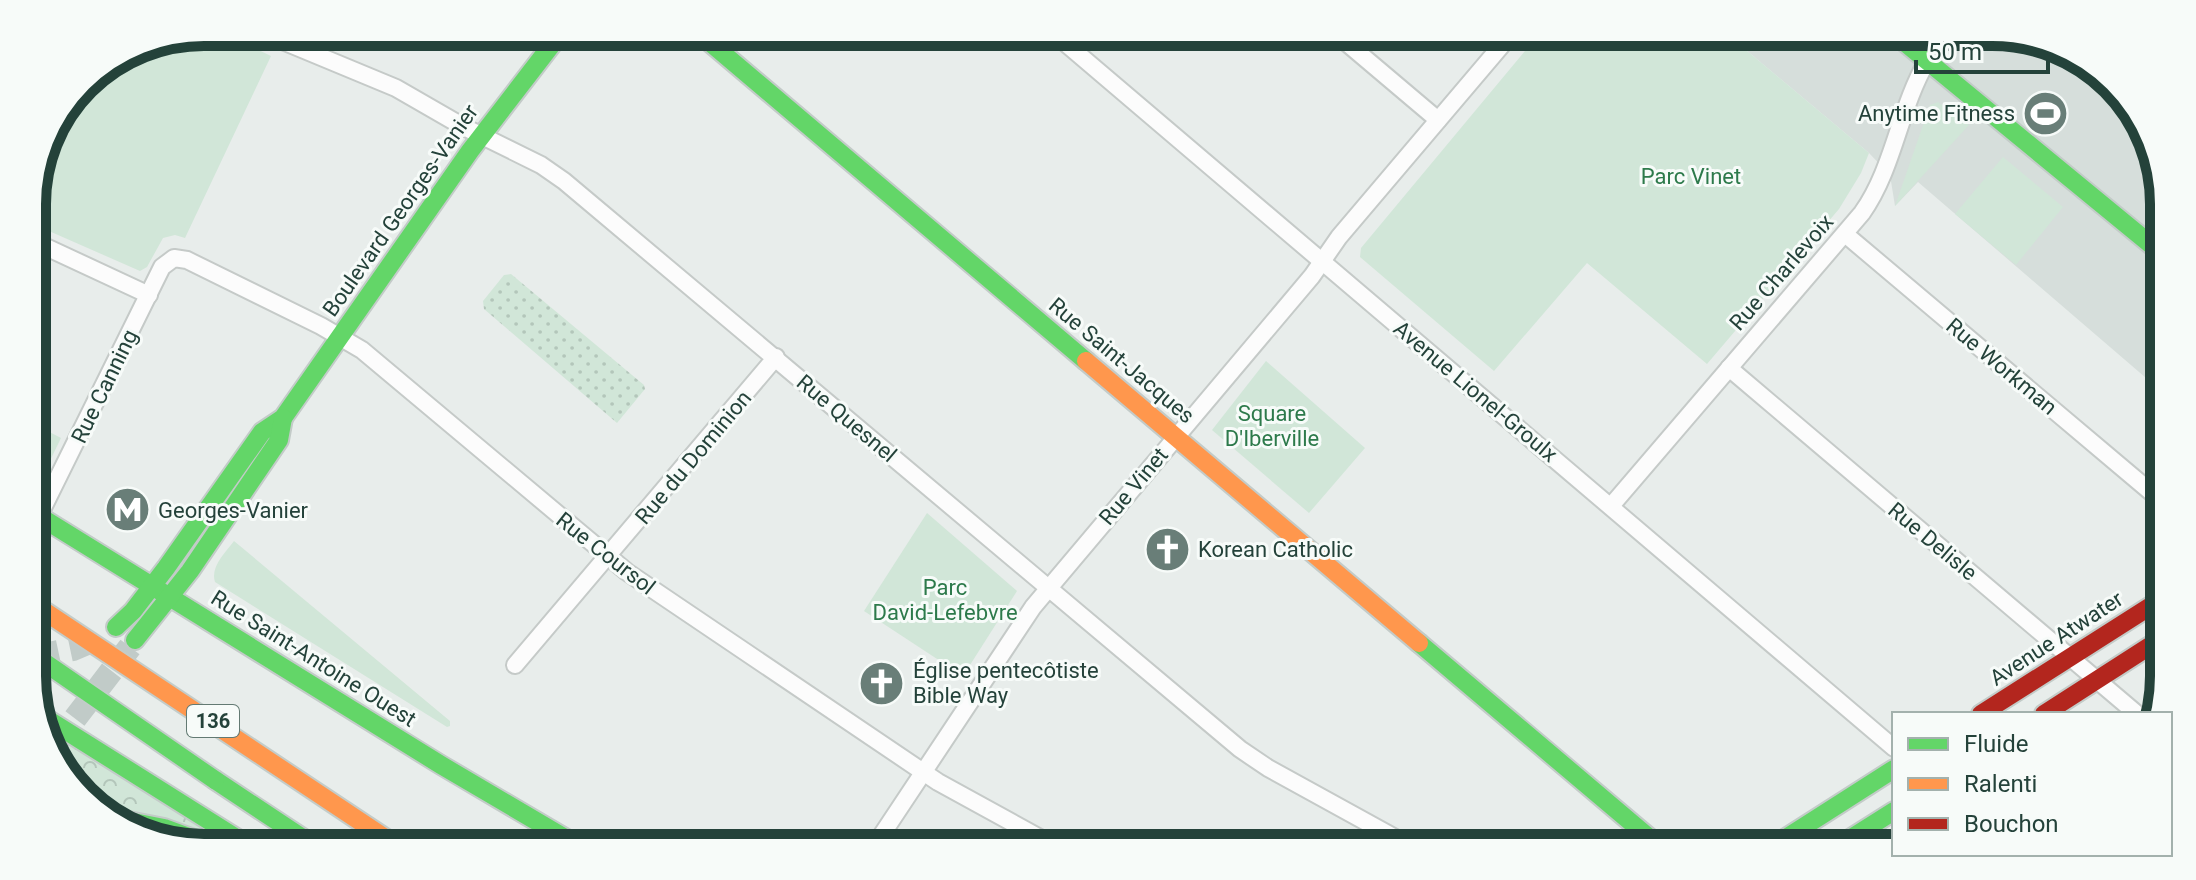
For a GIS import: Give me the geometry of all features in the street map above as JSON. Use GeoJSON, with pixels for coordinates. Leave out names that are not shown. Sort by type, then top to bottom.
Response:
{"type":"FeatureCollection","features":[{"type":"Feature","properties":{"kind":"main road","name":"Boulevard Georges-Vanier"},"geometry":{"type":"LineString","coordinates":[[116,627],[153,586],[262,432],[283,418],[481,135],[551,46]]}},
{"type":"Feature","properties":{"kind":"main road","name":"Rue Saint-Jacques"},"geometry":{"type":"LineString","coordinates":[[714,46],[1645,834]]}},
{"type":"Feature","properties":{"kind":"main road"},"geometry":{"type":"LineString","coordinates":[[1909,46],[2150,244]]}},
{"type":"Feature","properties":{"kind":"main road","name":"Rue Charlevoix"},"geometry":{"type":"LineString","coordinates":[[1927,61],[1936,46]]}},
{"type":"Feature","properties":{"kind":"main road","name":"Boulevard Georges-Vanier"},"geometry":{"type":"LineString","coordinates":[[135,640],[170,597],[279,440],[283,418]]}},
{"type":"Feature","properties":{"kind":"main road","name":"Rue Saint-Antoine Ouest"},"geometry":{"type":"LineString","coordinates":[[46,520],[558,834]]}},
{"type":"Feature","properties":{"kind":"main road","name":"Avenue Atwater"},"geometry":{"type":"LineString","coordinates":[[1984,712],[2150,606]]}},
{"type":"Feature","properties":{"kind":"main road","name":"136"},"geometry":{"type":"LineString","coordinates":[[46,612],[379,834]]}},
{"type":"Feature","properties":{"kind":"main road"},"geometry":{"type":"LineString","coordinates":[[2047,712],[2150,646]]}},
{"type":"Feature","properties":{"kind":"main road","name":"136"},"geometry":{"type":"LineString","coordinates":[[46,664],[296,834]]}},
{"type":"Feature","properties":{"kind":"main road"},"geometry":{"type":"LineString","coordinates":[[63,697],[215,780]]}},
{"type":"Feature","properties":{"kind":"main road"},"geometry":{"type":"LineString","coordinates":[[53,723],[230,834]]}},
{"type":"Feature","properties":{"kind":"main road"},"geometry":{"type":"LineString","coordinates":[[1792,834],[1892,770]]}},
{"type":"Feature","properties":{"kind":"main road"},"geometry":{"type":"LineString","coordinates":[[1858,834],[1892,812]]}},
{"type":"Feature","properties":{"kind":"street","name":"Rue Quesnel"},"geometry":{"type":"LineString","coordinates":[[295,46],[396,88],[541,165],[564,181],[1248,755],[1388,834]]}},
{"type":"Feature","properties":{"kind":"street","name":"Avenue Lionel-Groulx"},"geometry":{"type":"LineString","coordinates":[[1069,46],[1892,746]]}},
{"type":"Feature","properties":{"kind":"street"},"geometry":{"type":"LineString","coordinates":[[1350,46],[1438,120]]}},
{"type":"Feature","properties":{"kind":"street","name":"Rue Vinet"},"geometry":{"type":"LineString","coordinates":[[882,834],[1028,613],[1501,46]]}},
{"type":"Feature","properties":{"kind":"street","name":"Rue Charlevoix"},"geometry":{"type":"LineString","coordinates":[[1611,506],[1862,213],[1876,191],[1913,86],[1927,61]]}},
{"type":"Feature","properties":{"kind":"street","name":"Rue Workman"},"geometry":{"type":"LineString","coordinates":[[1845,234],[2150,491]]}},
{"type":"Feature","properties":{"kind":"street"},"geometry":{"type":"LineString","coordinates":[[46,247],[149,295]]}},
{"type":"Feature","properties":{"kind":"street","name":"Rue Coursol"},"geometry":{"type":"LineString","coordinates":[[172,259],[191,262],[362,350],[607,558],[923,771],[1033,834]]}},
{"type":"Feature","properties":{"kind":"street","name":"Rue Canning"},"geometry":{"type":"LineString","coordinates":[[46,495],[164,264],[172,259]]}},
{"type":"Feature","properties":{"kind":"street","name":"Rue du Dominion"},"geometry":{"type":"LineString","coordinates":[[515,665],[776,357]]}},
{"type":"Feature","properties":{"kind":"street","name":"Rue Delisle"},"geometry":{"type":"LineString","coordinates":[[1729,368],[2135,712]]}},
{"type":"Feature","properties":{"kind":"shaded area"},"geometry":{"type":"Polygon","coordinates":[[[1741,46],[2013,47],[2062,62],[2096,85],[2129,125],[2145,163],[2149,183],[2150,381],[1918,182],[1895,206],[1890,175],[1869,153],[1741,46]]]}},
{"type":"Feature","properties":{"kind":"green space"},"geometry":{"type":"Polygon","coordinates":[[[193,46],[251,46],[271,56],[185,238],[175,235],[163,238],[147,267],[140,271],[46,230],[46,193],[51,163],[67,125],[92,92],[108,79],[134,62],[163,51],[193,46]]]}},
{"type":"Feature","properties":{"kind":"green space","name":"Parc Vinet"},"geometry":{"type":"Polygon","coordinates":[[[1529,46],[1741,46],[1869,153],[1839,209],[1707,364],[1587,263],[1494,371],[1360,257],[1361,248],[1529,46]]]}},
{"type":"Feature","properties":{"kind":"green space"},"geometry":{"type":"Polygon","coordinates":[[[1938,102],[1969,125],[1895,206],[1930,105],[1938,102]]]}},
{"type":"Feature","properties":{"kind":"green space"},"geometry":{"type":"Polygon","coordinates":[[[2003,157],[2063,207],[2016,265],[1955,214],[2003,157]]]}},
{"type":"Feature","properties":{"kind":"green space"},"geometry":{"type":"Polygon","coordinates":[[[511,274],[644,385],[645,389],[617,423],[484,309],[483,301],[504,275],[511,274]]]}},
{"type":"Feature","properties":{"kind":"green space","name":"Square D'Iberville"},"geometry":{"type":"Polygon","coordinates":[[[1266,361],[1365,448],[1309,513],[1212,430],[1266,361]]]}},
{"type":"Feature","properties":{"kind":"green space"},"geometry":{"type":"Polygon","coordinates":[[[46,430],[61,438],[46,469],[46,430]]]}},
{"type":"Feature","properties":{"kind":"green space","name":"Parc David-Lefebvre"},"geometry":{"type":"Polygon","coordinates":[[[927,513],[1017,591],[963,676],[864,611],[927,513]]]}},
{"type":"Feature","properties":{"kind":"green space"},"geometry":{"type":"Polygon","coordinates":[[[234,541],[450,721],[450,726],[447,727],[215,582],[216,566],[234,541]]]}},
{"type":"Feature","properties":{"kind":"green space"},"geometry":{"type":"Polygon","coordinates":[[[58,737],[212,834],[203,834],[118,808],[85,780],[58,737]]]}},
{"type":"Feature","properties":{"kind":"tunnel"},"geometry":{"type":"LineString","coordinates":[[46,655],[73,649],[101,637]]}},
{"type":"Feature","properties":{"kind":"tunnel"},"geometry":{"type":"LineString","coordinates":[[59,739],[130,647]]}},
{"type":"Feature","properties":{"kind":"traffic: fast"},"geometry":{"type":"LineString","coordinates":[[116,627],[133,611],[166,568],[262,432],[283,418],[470,151],[551,46]]}},
{"type":"Feature","properties":{"kind":"traffic: fast"},"geometry":{"type":"LineString","coordinates":[[714,46],[1086,361]]}},
{"type":"Feature","properties":{"kind":"traffic: fast"},"geometry":{"type":"LineString","coordinates":[[1909,46],[2150,244]]}},
{"type":"Feature","properties":{"kind":"traffic: fast"},"geometry":{"type":"LineString","coordinates":[[135,640],[190,571],[279,440],[283,418]]}},
{"type":"Feature","properties":{"kind":"traffic: fast"},"geometry":{"type":"LineString","coordinates":[[46,520],[558,834]]}},
{"type":"Feature","properties":{"kind":"traffic: fast"},"geometry":{"type":"LineString","coordinates":[[1419,643],[1645,834]]}},
{"type":"Feature","properties":{"kind":"traffic: fast"},"geometry":{"type":"LineString","coordinates":[[46,664],[215,780]]}},
{"type":"Feature","properties":{"kind":"traffic: fast"},"geometry":{"type":"LineString","coordinates":[[53,723],[230,834]]}},
{"type":"Feature","properties":{"kind":"traffic: fast"},"geometry":{"type":"LineString","coordinates":[[1792,834],[1892,770]]}},
{"type":"Feature","properties":{"kind":"traffic: fast"},"geometry":{"type":"LineString","coordinates":[[215,780],[296,834]]}},
{"type":"Feature","properties":{"kind":"traffic: fast"},"geometry":{"type":"LineString","coordinates":[[1858,834],[1892,812]]}},
{"type":"Feature","properties":{"kind":"traffic: fast"},"geometry":{"type":"LineString","coordinates":[[152,826],[170,830]]}},
{"type":"Feature","properties":{"kind":"traffic: slow"},"geometry":{"type":"LineString","coordinates":[[1086,361],[1419,643]]}},
{"type":"Feature","properties":{"kind":"traffic: slow"},"geometry":{"type":"LineString","coordinates":[[46,612],[379,834]]}},
{"type":"Feature","properties":{"kind":"traffic: jam"},"geometry":{"type":"LineString","coordinates":[[1984,712],[2150,606]]}},
{"type":"Feature","properties":{"kind":"traffic: jam"},"geometry":{"type":"LineString","coordinates":[[2047,712],[2150,646]]}},
{"type":"Feature","properties":{"kind":"place","name":"Anytime Fitness"},"geometry":{"type":"Point","coordinates":[2046,113]}},
{"type":"Feature","properties":{"kind":"place","name":"Georges-Vanier"},"geometry":{"type":"Point","coordinates":[127,510]}},
{"type":"Feature","properties":{"kind":"place","name":"Korean Catholic"},"geometry":{"type":"Point","coordinates":[1167,549]}},
{"type":"Feature","properties":{"kind":"place","name":"Église pentecôtiste Bible Way"},"geometry":{"type":"Point","coordinates":[882,683]}}]}
